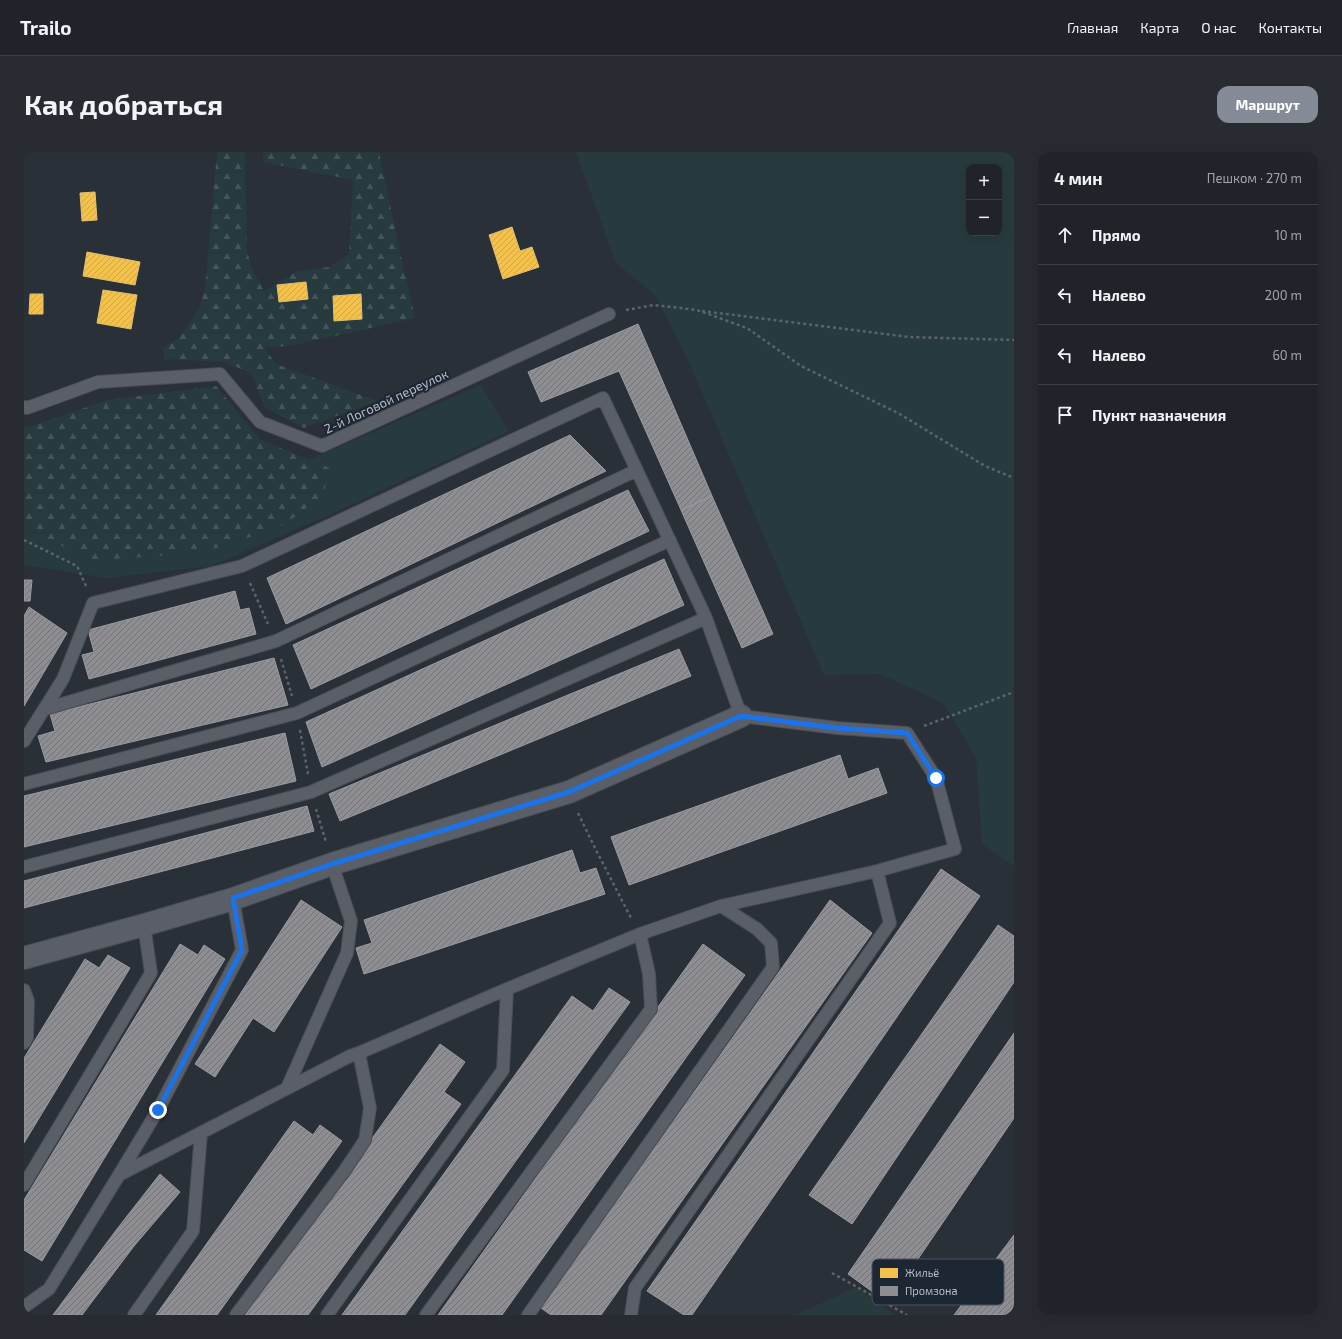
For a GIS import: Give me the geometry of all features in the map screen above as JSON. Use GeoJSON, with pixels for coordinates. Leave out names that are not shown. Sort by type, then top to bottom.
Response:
{"type":"FeatureCollection","features":[{"type":"Feature","properties":{"kind":"street"},"geometry":{"type":"LineString","coordinates":[[24,958],[144,926],[233,898],[332,864],[569,792],[741,716]]}},
{"type":"Feature","properties":{"kind":"lane","name":"2-й Логовой переулок"},"geometry":{"type":"LineString","coordinates":[[24,408],[98,382],[220,374],[260,422],[322,446],[608,314]]}},
{"type":"Feature","properties":{"kind":"lane"},"geometry":{"type":"LineString","coordinates":[[24,741],[63,679],[93,603],[242,566],[603,398],[706,618],[741,716],[837,728],[907,733],[936,778],[955,848],[877,871],[721,906],[640,934],[350,1056],[119,1175]]}},
{"type":"Feature","properties":{"kind":"lane"},"geometry":{"type":"LineString","coordinates":[[45,709],[276,640],[637,470]]}},
{"type":"Feature","properties":{"kind":"lane"},"geometry":{"type":"LineString","coordinates":[[24,784],[297,713],[670,540]]}},
{"type":"Feature","properties":{"kind":"lane"},"geometry":{"type":"LineString","coordinates":[[24,867],[311,792],[706,618]]}},
{"type":"Feature","properties":{"kind":"lane"},"geometry":{"type":"LineString","coordinates":[[287,1088],[347,953],[351,922],[332,864]]}},
{"type":"Feature","properties":{"kind":"lane"},"geometry":{"type":"LineString","coordinates":[[631,1315],[635,1288],[890,923],[877,871]]}},
{"type":"Feature","properties":{"kind":"lane"},"geometry":{"type":"LineString","coordinates":[[24,1308],[49,1289],[119,1175],[158,1110],[242,950],[233,898]]}},
{"type":"Feature","properties":{"kind":"lane"},"geometry":{"type":"LineString","coordinates":[[528,1315],[773,967],[771,943],[757,929],[721,906]]}},
{"type":"Feature","properties":{"kind":"lane"},"geometry":{"type":"LineString","coordinates":[[24,1185],[151,973],[144,926]]}},
{"type":"Feature","properties":{"kind":"lane"},"geometry":{"type":"LineString","coordinates":[[426,1315],[651,1009],[649,974],[640,934]]}},
{"type":"Feature","properties":{"kind":"lane"},"geometry":{"type":"LineString","coordinates":[[327,1315],[503,1070],[507,989]]}},
{"type":"Feature","properties":{"kind":"lane"},"geometry":{"type":"LineString","coordinates":[[24,990],[28,1001],[27,1038],[24,1043]]}},
{"type":"Feature","properties":{"kind":"lane"},"geometry":{"type":"LineString","coordinates":[[236,1315],[345,1170],[365,1140],[370,1108],[359,1053]]}},
{"type":"Feature","properties":{"kind":"lane"},"geometry":{"type":"LineString","coordinates":[[134,1315],[193,1231],[201,1133]]}},
{"type":"Feature","properties":{"kind":"path"},"geometry":{"type":"LineString","coordinates":[[608,314],[654,305],[909,337],[1014,340]]}},
{"type":"Feature","properties":{"kind":"path"},"geometry":{"type":"LineString","coordinates":[[697,310],[747,328],[801,366],[898,413],[985,466],[1014,478]]}},
{"type":"Feature","properties":{"kind":"path"},"geometry":{"type":"LineString","coordinates":[[24,540],[77,566],[93,603]]}},
{"type":"Feature","properties":{"kind":"path"},"geometry":{"type":"LineString","coordinates":[[907,733],[1014,692]]}},
{"type":"Feature","properties":{"kind":"path"},"geometry":{"type":"LineString","coordinates":[[569,792],[595,848],[640,934]]}},
{"type":"Feature","properties":{"kind":"path"},"geometry":{"type":"LineString","coordinates":[[832,1273],[872,1295]]}},
{"type":"Feature","properties":{"kind":"path"},"geometry":{"type":"LineString","coordinates":[[889,1305],[907,1315]]}},
{"type":"Feature","properties":{"kind":"green space"},"geometry":{"type":"Polygon","coordinates":[[[217,152],[245,152],[247,250],[251,267],[264,291],[298,271],[329,267],[349,254],[353,180],[263,162],[263,152],[379,152],[415,318],[290,346],[264,347],[276,364],[377,401],[304,428],[264,407],[251,373],[224,362],[164,359],[163,348],[178,339],[198,311],[205,290],[217,152]]]}},
{"type":"Feature","properties":{"kind":"green space"},"geometry":{"type":"Polygon","coordinates":[[[576,152],[1014,152],[1014,866],[982,844],[976,757],[943,703],[880,674],[824,675],[688,360],[656,296],[616,263],[576,152]]]}},
{"type":"Feature","properties":{"kind":"green space"},"geometry":{"type":"Polygon","coordinates":[[[481,385],[509,431],[331,514],[212,566],[107,578],[24,565],[24,524],[40,536],[331,469],[308,460],[481,385]]]}},
{"type":"Feature","properties":{"kind":"green space"},"geometry":{"type":"Polygon","coordinates":[[[216,386],[261,440],[332,469],[321,497],[285,524],[223,547],[160,556],[93,560],[40,536],[24,524],[24,498],[26,495],[24,492],[24,427],[28,427],[108,400],[216,386]]]}},
{"type":"Feature","properties":{"kind":"green space"},"geometry":{"type":"Polygon","coordinates":[[[856,1287],[872,1298],[872,1305],[881,1305],[895,1315],[796,1315],[856,1287]]]}},
{"type":"Feature","properties":{"kind":"building: Жильё"},"geometry":{"type":"Polygon","coordinates":[[[95,192],[97,220],[82,221],[80,193],[95,192]]]}},
{"type":"Feature","properties":{"kind":"building: Жильё"},"geometry":{"type":"Polygon","coordinates":[[[512,227],[520,251],[532,247],[539,267],[503,279],[489,235],[512,227]]]}},
{"type":"Feature","properties":{"kind":"building: Жильё"},"geometry":{"type":"Polygon","coordinates":[[[87,252],[140,262],[135,285],[83,276],[87,252]]]}},
{"type":"Feature","properties":{"kind":"building: Жильё"},"geometry":{"type":"Polygon","coordinates":[[[306,282],[308,299],[279,302],[277,285],[306,282]]]}},
{"type":"Feature","properties":{"kind":"building: Жильё"},"geometry":{"type":"Polygon","coordinates":[[[103,290],[137,295],[131,329],[97,323],[103,290]]]}},
{"type":"Feature","properties":{"kind":"building: Жильё"},"geometry":{"type":"Polygon","coordinates":[[[30,294],[43,294],[43,314],[29,314],[30,294]]]}},
{"type":"Feature","properties":{"kind":"building: Жильё"},"geometry":{"type":"Polygon","coordinates":[[[361,294],[362,319],[334,321],[333,296],[361,294]]]}},
{"type":"Feature","properties":{"kind":"building: Промзона"},"geometry":{"type":"Polygon","coordinates":[[[638,324],[712,496],[681,510],[619,371],[541,402],[528,372],[638,324]]]}},
{"type":"Feature","properties":{"kind":"building: Промзона"},"geometry":{"type":"Polygon","coordinates":[[[570,435],[606,471],[286,624],[267,578],[570,435]]]}},
{"type":"Feature","properties":{"kind":"building: Промзона"},"geometry":{"type":"Polygon","coordinates":[[[628,490],[649,531],[311,689],[293,645],[628,490]]]}},
{"type":"Feature","properties":{"kind":"building: Промзона"},"geometry":{"type":"Polygon","coordinates":[[[712,496],[773,634],[742,648],[681,510],[712,496]]]}},
{"type":"Feature","properties":{"kind":"building: Промзона"},"geometry":{"type":"Polygon","coordinates":[[[664,559],[684,605],[322,767],[306,722],[664,559]]]}},
{"type":"Feature","properties":{"kind":"building: Промзона"},"geometry":{"type":"Polygon","coordinates":[[[24,580],[32,580],[30,601],[24,601],[24,580]]]}},
{"type":"Feature","properties":{"kind":"building: Промзона"},"geometry":{"type":"Polygon","coordinates":[[[235,591],[240,610],[249,608],[256,634],[89,679],[82,655],[94,652],[88,630],[235,591]]]}},
{"type":"Feature","properties":{"kind":"building: Промзона"},"geometry":{"type":"Polygon","coordinates":[[[29,607],[67,633],[24,706],[24,616],[29,607]]]}},
{"type":"Feature","properties":{"kind":"building: Промзона"},"geometry":{"type":"Polygon","coordinates":[[[679,649],[691,676],[340,821],[329,794],[679,649]]]}},
{"type":"Feature","properties":{"kind":"building: Промзона"},"geometry":{"type":"Polygon","coordinates":[[[274,658],[288,705],[46,762],[38,736],[55,731],[50,714],[274,658]]]}},
{"type":"Feature","properties":{"kind":"building: Промзона"},"geometry":{"type":"Polygon","coordinates":[[[285,733],[296,781],[24,847],[24,796],[285,733]]]}},
{"type":"Feature","properties":{"kind":"building: Промзона"},"geometry":{"type":"Polygon","coordinates":[[[840,755],[848,779],[878,768],[887,793],[629,885],[611,837],[840,755]]]}},
{"type":"Feature","properties":{"kind":"building: Промзона"},"geometry":{"type":"Polygon","coordinates":[[[307,806],[314,831],[24,908],[24,881],[307,806]]]}},
{"type":"Feature","properties":{"kind":"building: Промзона"},"geometry":{"type":"Polygon","coordinates":[[[572,850],[580,873],[596,868],[605,894],[364,974],[356,948],[372,943],[364,920],[572,850]]]}},
{"type":"Feature","properties":{"kind":"building: Промзона"},"geometry":{"type":"Polygon","coordinates":[[[941,869],[980,896],[692,1315],[684,1315],[647,1291],[941,869]]]}},
{"type":"Feature","properties":{"kind":"building: Промзона"},"geometry":{"type":"Polygon","coordinates":[[[301,900],[342,927],[274,1032],[253,1018],[215,1077],[195,1064],[301,900]]]}},
{"type":"Feature","properties":{"kind":"building: Промзона"},"geometry":{"type":"Polygon","coordinates":[[[830,900],[872,933],[601,1315],[551,1315],[541,1308],[830,900]]]}},
{"type":"Feature","properties":{"kind":"building: Промзона"},"geometry":{"type":"Polygon","coordinates":[[[998,925],[1014,936],[1014,982],[852,1224],[809,1195],[998,925]]]}},
{"type":"Feature","properties":{"kind":"building: Промзона"},"geometry":{"type":"Polygon","coordinates":[[[180,944],[198,955],[204,945],[225,959],[42,1261],[24,1250],[24,1200],[180,944]]]}},
{"type":"Feature","properties":{"kind":"building: Промзона"},"geometry":{"type":"Polygon","coordinates":[[[703,944],[745,975],[502,1315],[438,1315],[703,944]]]}},
{"type":"Feature","properties":{"kind":"building: Промзона"},"geometry":{"type":"Polygon","coordinates":[[[108,955],[130,968],[24,1143],[24,1058],[85,959],[99,968],[108,955]]]}},
{"type":"Feature","properties":{"kind":"building: Промзона"},"geometry":{"type":"Polygon","coordinates":[[[609,988],[630,1002],[405,1315],[342,1315],[572,996],[593,1011],[609,988]]]}},
{"type":"Feature","properties":{"kind":"building: Промзона"},"geometry":{"type":"Polygon","coordinates":[[[1014,1033],[1014,1118],[918,1259],[872,1259],[872,1291],[848,1274],[1014,1033]]]}},
{"type":"Feature","properties":{"kind":"building: Промзона"},"geometry":{"type":"Polygon","coordinates":[[[440,1044],[465,1062],[444,1092],[461,1104],[308,1315],[245,1315],[440,1044]]]}},
{"type":"Feature","properties":{"kind":"building: Промзона"},"geometry":{"type":"Polygon","coordinates":[[[294,1121],[313,1135],[320,1125],[342,1141],[217,1315],[156,1315],[294,1121]]]}},
{"type":"Feature","properties":{"kind":"building: Промзона"},"geometry":{"type":"Polygon","coordinates":[[[160,1174],[180,1192],[134,1246],[82,1315],[53,1315],[117,1229],[160,1174]]]}},
{"type":"Feature","properties":{"kind":"building: Промзона"},"geometry":{"type":"Polygon","coordinates":[[[1014,1235],[1014,1315],[954,1315],[962,1305],[1004,1305],[1004,1259],[996,1259],[1014,1235]]]}},
{"type":"Feature","properties":{"kind":"route"},"geometry":{"type":"LineString","coordinates":[[158,1110],[242,950],[233,898],[332,864],[569,792],[741,716],[837,728],[907,733],[936,778]]}}]}
